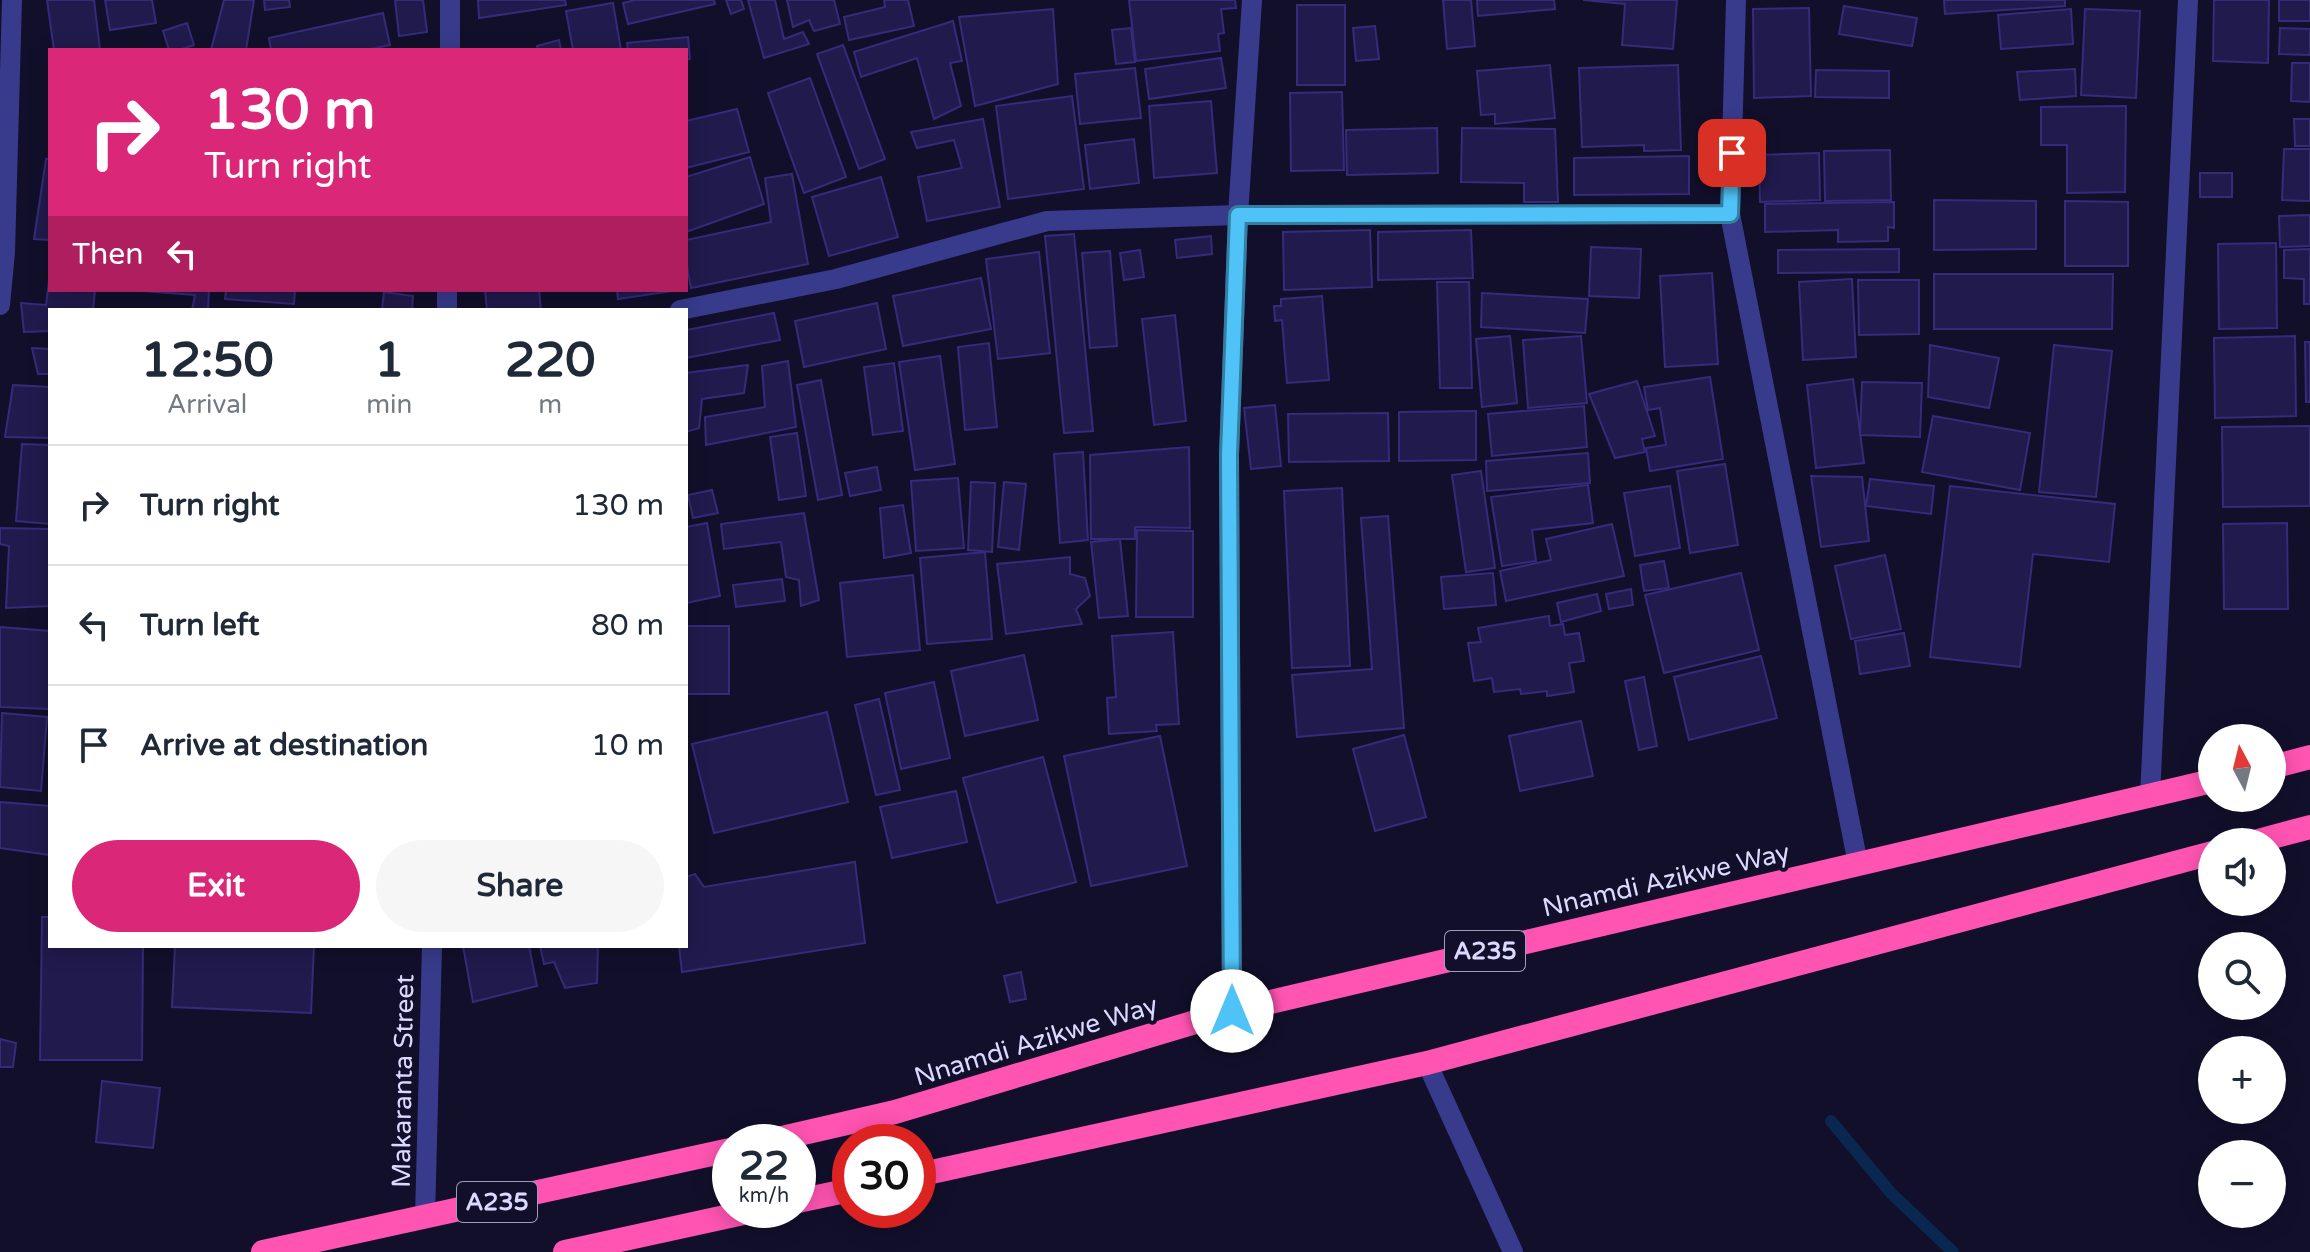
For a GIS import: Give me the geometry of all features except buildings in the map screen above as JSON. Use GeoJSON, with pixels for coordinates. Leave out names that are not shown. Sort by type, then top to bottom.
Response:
{"type":"FeatureCollection","features":[{"type":"Feature","properties":{"kind":"highway"},"geometry":{"type":"LineString","coordinates":[[2286,763],[2310,757]]}},
{"type":"Feature","properties":{"kind":"highway","name":"Nnamdi Azikwe Way"},"geometry":{"type":"LineString","coordinates":[[816,1130],[895,1112],[1232,1011],[2198,784]]}},
{"type":"Feature","properties":{"kind":"highway"},"geometry":{"type":"LineString","coordinates":[[2286,833],[2310,827]]}},
{"type":"Feature","properties":{"kind":"highway"},"geometry":{"type":"LineString","coordinates":[[936,1171],[1427,1063],[2198,857]]}},
{"type":"Feature","properties":{"kind":"highway","name":"A235"},"geometry":{"type":"LineString","coordinates":[[263,1252],[712,1154]]}},
{"type":"Feature","properties":{"kind":"highway"},"geometry":{"type":"LineString","coordinates":[[565,1252],[712,1220]]}},
{"type":"Feature","properties":{"kind":"street"},"geometry":{"type":"LineString","coordinates":[[0,305],[5,252],[12,0]]}},
{"type":"Feature","properties":{"kind":"street"},"geometry":{"type":"LineString","coordinates":[[450,0],[450,48]]}},
{"type":"Feature","properties":{"kind":"street"},"geometry":{"type":"LineString","coordinates":[[1232,1011],[1229,455],[1238,215],[1252,0]]}},
{"type":"Feature","properties":{"kind":"street"},"geometry":{"type":"LineString","coordinates":[[1736,0],[1730,214],[1858,864]]}},
{"type":"Feature","properties":{"kind":"street"},"geometry":{"type":"LineString","coordinates":[[2150,796],[2188,0]]}},
{"type":"Feature","properties":{"kind":"street"},"geometry":{"type":"LineString","coordinates":[[688,308],[836,279],[1047,221],[1238,215],[1730,214]]}},
{"type":"Feature","properties":{"kind":"street","name":"Makaranta Street"},"geometry":{"type":"LineString","coordinates":[[425,1218],[432,948]]}},
{"type":"Feature","properties":{"kind":"street"},"geometry":{"type":"LineString","coordinates":[[1427,1063],[1513,1252]]}},
{"type":"Feature","properties":{"kind":"waterway"},"geometry":{"type":"LineString","coordinates":[[1831,1121],[1891,1193],[1953,1252]]}},
{"type":"Feature","properties":{"kind":"route"},"geometry":{"type":"LineString","coordinates":[[1232,1011],[1229,455],[1238,215],[1730,214],[1732,153]]}}]}
